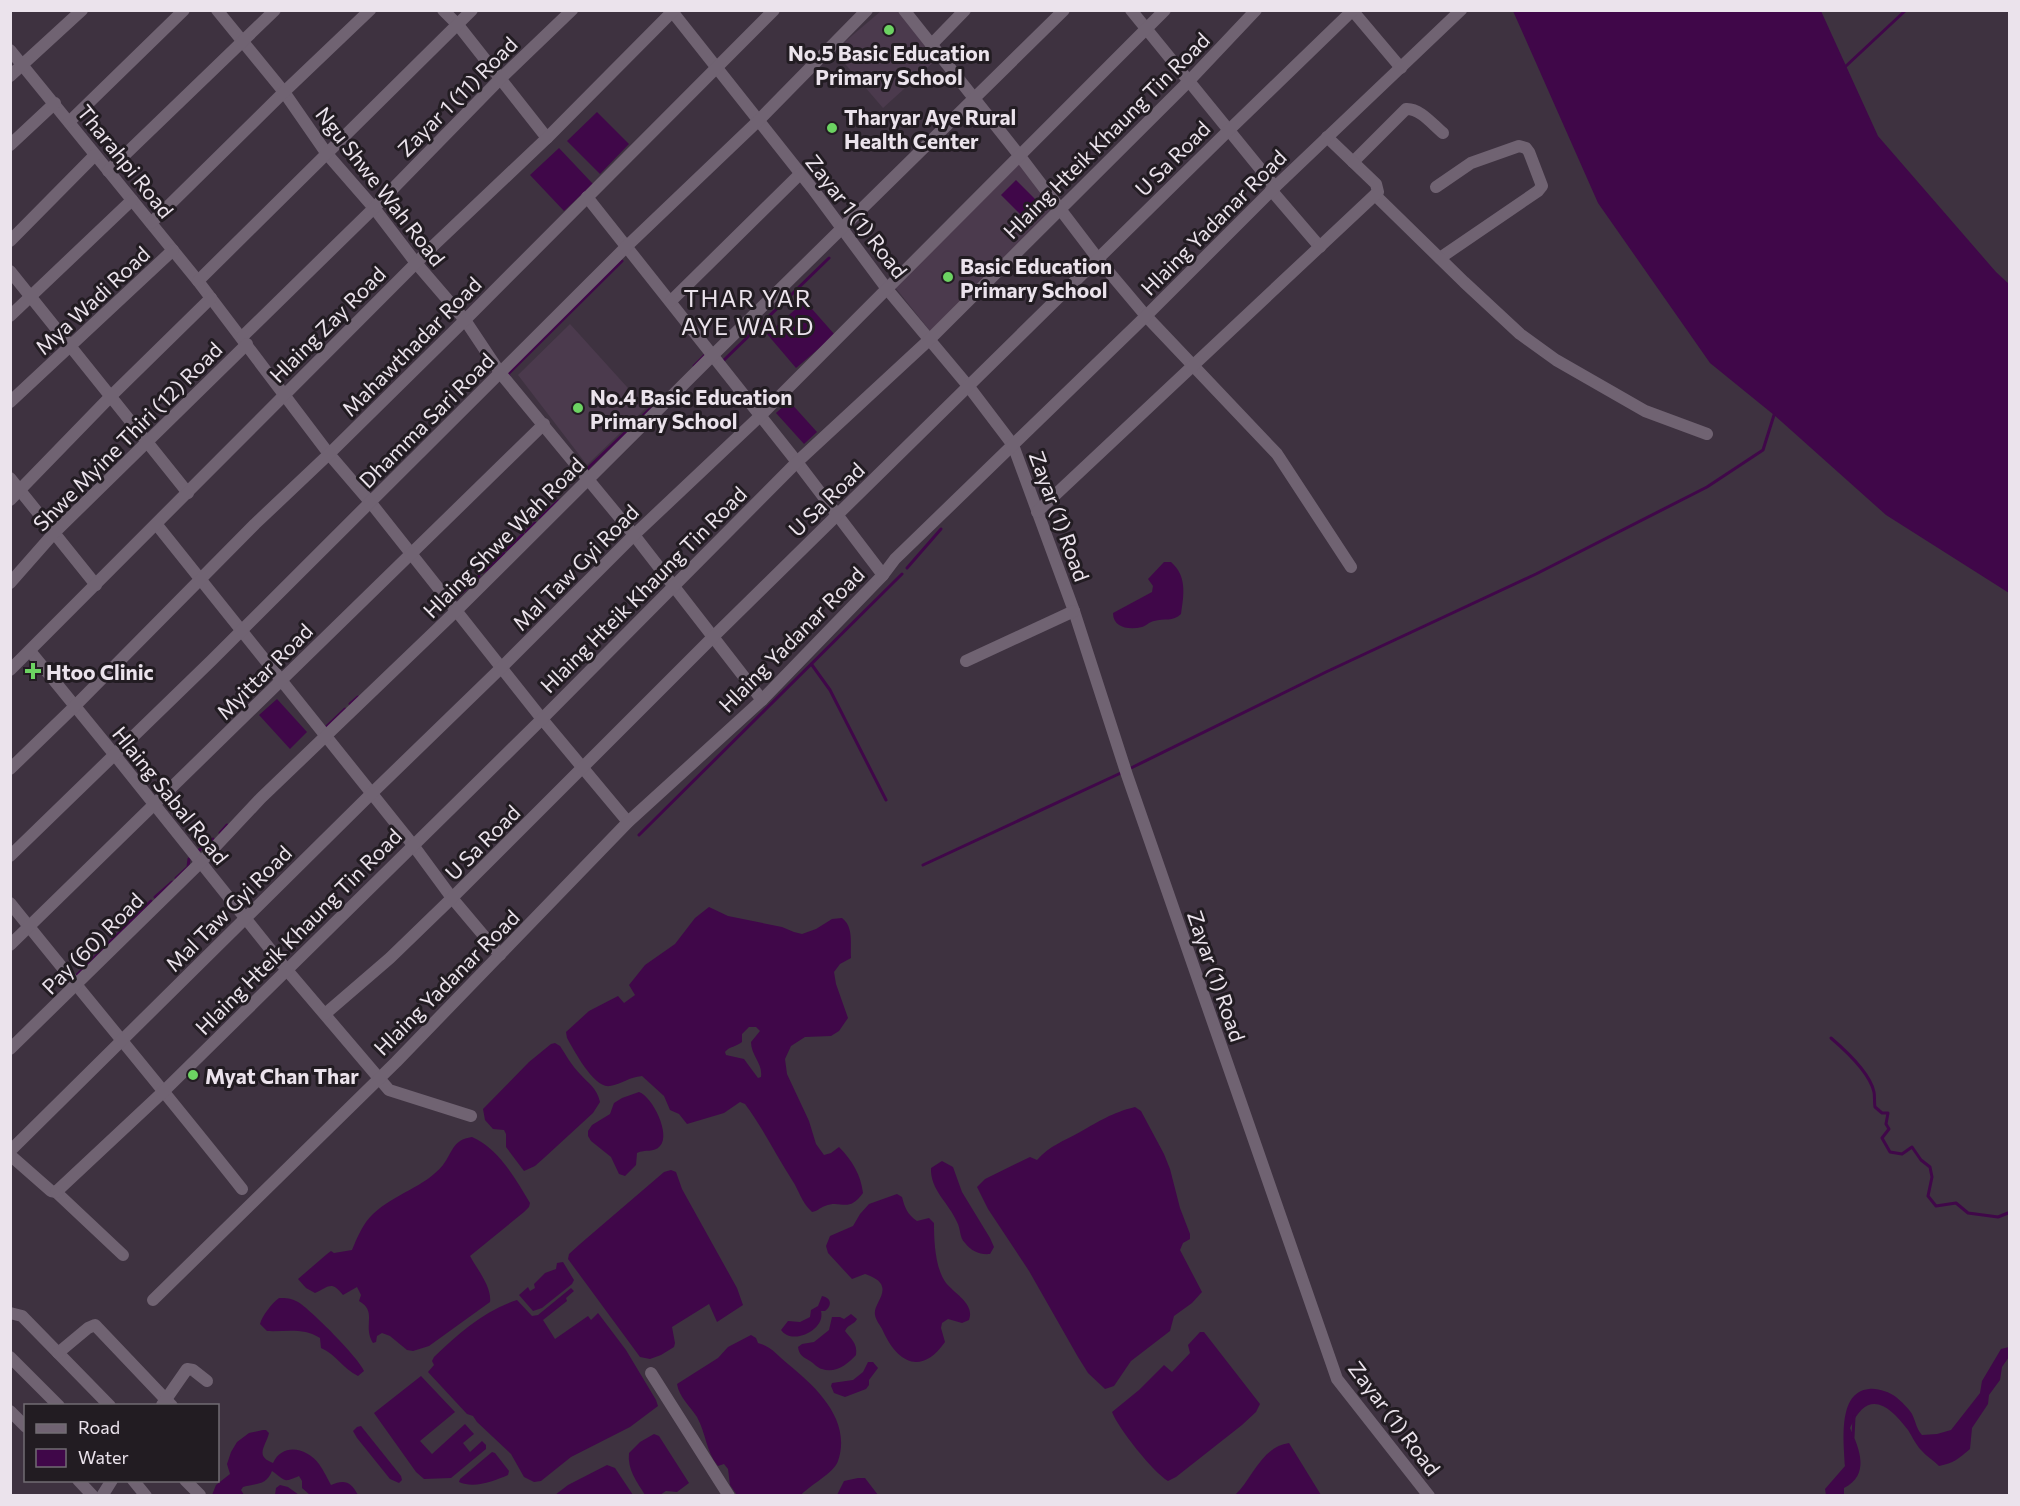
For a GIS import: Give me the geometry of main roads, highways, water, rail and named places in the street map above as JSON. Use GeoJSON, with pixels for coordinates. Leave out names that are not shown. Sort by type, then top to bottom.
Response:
{"type":"FeatureCollection","features":[{"type":"Feature","properties":{"kind":"water"},"geometry":{"type":"Polygon","coordinates":[[[1513,11],[1821,11],[1878,136],[2009,284],[2009,593],[1886,515],[1774,415],[1710,363],[1598,203],[1513,11]]]}},
{"type":"Feature","properties":{"kind":"water"},"geometry":{"type":"Polygon","coordinates":[[[597,112],[629,144],[600,174],[567,141],[597,112]]]}},
{"type":"Feature","properties":{"kind":"water"},"geometry":{"type":"Polygon","coordinates":[[[559,148],[593,184],[564,211],[530,175],[559,148]]]}},
{"type":"Feature","properties":{"kind":"water"},"geometry":{"type":"Polygon","coordinates":[[[1016,180],[1041,205],[1026,220],[1001,195],[1016,180]]]}},
{"type":"Feature","properties":{"kind":"water"},"geometry":{"type":"Polygon","coordinates":[[[805,301],[835,335],[796,368],[767,334],[805,301]]]}},
{"type":"Feature","properties":{"kind":"water"},"geometry":{"type":"Polygon","coordinates":[[[789,401],[817,432],[804,444],[776,413],[789,401]]]}},
{"type":"Feature","properties":{"kind":"water"},"geometry":{"type":"Polygon","coordinates":[[[1164,562],[1171,562],[1182,579],[1181,614],[1175,618],[1154,621],[1137,628],[1119,625],[1113,613],[1152,592],[1153,586],[1148,579],[1164,562]]]}},
{"type":"Feature","properties":{"kind":"water"},"geometry":{"type":"Polygon","coordinates":[[[277,699],[307,732],[290,749],[259,715],[277,699]]]}},
{"type":"Feature","properties":{"kind":"water"},"geometry":{"type":"Polygon","coordinates":[[[709,907],[728,916],[782,927],[802,934],[832,919],[842,918],[846,922],[851,936],[851,958],[840,964],[834,972],[848,1018],[839,1031],[831,1036],[805,1037],[791,1046],[785,1059],[787,1074],[809,1121],[816,1144],[824,1155],[839,1147],[858,1174],[863,1193],[853,1203],[831,1204],[812,1212],[745,1104],[740,1102],[724,1113],[687,1124],[679,1114],[670,1110],[664,1096],[642,1076],[610,1086],[598,1081],[585,1068],[567,1038],[566,1032],[589,1011],[618,996],[624,1003],[635,995],[629,985],[645,965],[675,944],[695,918],[709,907]],[[749,1027],[742,1034],[742,1042],[725,1052],[726,1055],[744,1059],[758,1078],[761,1077],[761,1072],[751,1042],[760,1031],[756,1027],[749,1027]]]}},
{"type":"Feature","properties":{"kind":"water"},"geometry":{"type":"Polygon","coordinates":[[[555,1043],[560,1046],[574,1068],[595,1090],[600,1102],[593,1113],[544,1158],[535,1166],[524,1171],[506,1147],[504,1130],[493,1129],[485,1120],[483,1109],[529,1062],[555,1043]]]}},
{"type":"Feature","properties":{"kind":"water"},"geometry":{"type":"Polygon","coordinates":[[[639,1092],[655,1108],[662,1125],[663,1141],[655,1149],[637,1153],[636,1165],[625,1176],[619,1174],[611,1157],[591,1141],[588,1131],[592,1125],[610,1114],[614,1103],[639,1092]]]}},
{"type":"Feature","properties":{"kind":"water"},"geometry":{"type":"Polygon","coordinates":[[[1135,1107],[1141,1111],[1170,1169],[1180,1208],[1190,1234],[1190,1239],[1183,1243],[1180,1250],[1202,1292],[1192,1303],[1174,1316],[1170,1331],[1131,1361],[1114,1386],[1105,1389],[1088,1373],[1029,1271],[988,1209],[977,1187],[985,1179],[1030,1157],[1037,1160],[1052,1147],[1106,1118],[1135,1107]]]}},
{"type":"Feature","properties":{"kind":"water"},"geometry":{"type":"Polygon","coordinates":[[[472,1137],[498,1156],[530,1203],[524,1212],[470,1256],[489,1290],[490,1302],[429,1346],[413,1351],[407,1350],[390,1336],[382,1333],[373,1343],[369,1330],[368,1310],[359,1301],[361,1295],[357,1287],[343,1295],[333,1286],[315,1293],[306,1288],[298,1279],[331,1251],[334,1253],[352,1250],[363,1226],[373,1214],[436,1173],[460,1141],[472,1137]]]}},
{"type":"Feature","properties":{"kind":"water"},"geometry":{"type":"Polygon","coordinates":[[[942,1161],[953,1167],[962,1192],[990,1238],[994,1247],[990,1254],[976,1252],[965,1243],[954,1215],[937,1190],[931,1168],[942,1161]]]}},
{"type":"Feature","properties":{"kind":"water"},"geometry":{"type":"Polygon","coordinates":[[[671,1170],[676,1172],[682,1189],[737,1288],[743,1305],[717,1322],[709,1304],[672,1327],[674,1347],[650,1359],[640,1357],[568,1259],[569,1254],[580,1244],[664,1172],[671,1170]]]}},
{"type":"Feature","properties":{"kind":"water"},"geometry":{"type":"Polygon","coordinates":[[[897,1194],[902,1197],[907,1210],[917,1221],[929,1218],[934,1223],[939,1270],[946,1283],[967,1304],[970,1314],[969,1320],[962,1323],[948,1319],[942,1323],[945,1342],[928,1359],[919,1362],[903,1358],[896,1351],[876,1319],[875,1311],[882,1292],[880,1282],[865,1274],[852,1279],[828,1253],[826,1246],[830,1236],[853,1226],[869,1204],[897,1194]]]}},
{"type":"Feature","properties":{"kind":"water"},"geometry":{"type":"Polygon","coordinates":[[[563,1262],[574,1280],[572,1284],[542,1308],[533,1311],[519,1295],[528,1287],[530,1291],[535,1288],[534,1284],[545,1273],[556,1269],[557,1263],[563,1262]]]}},
{"type":"Feature","properties":{"kind":"water"},"geometry":{"type":"Polygon","coordinates":[[[571,1288],[574,1291],[566,1298],[567,1301],[543,1320],[555,1339],[588,1316],[591,1320],[598,1313],[626,1350],[658,1406],[630,1427],[571,1457],[541,1481],[534,1482],[524,1477],[511,1454],[473,1416],[467,1414],[428,1372],[434,1365],[432,1361],[434,1357],[443,1348],[472,1324],[494,1310],[517,1300],[532,1316],[538,1315],[571,1288]]]}},
{"type":"Feature","properties":{"kind":"water"},"geometry":{"type":"Polygon","coordinates":[[[822,1296],[828,1298],[830,1305],[825,1311],[821,1311],[821,1318],[813,1330],[807,1334],[793,1336],[786,1335],[781,1330],[788,1321],[800,1322],[810,1317],[811,1310],[818,1306],[822,1296]]]}},
{"type":"Feature","properties":{"kind":"water"},"geometry":{"type":"Polygon","coordinates":[[[279,1298],[293,1300],[304,1306],[345,1346],[364,1371],[358,1376],[348,1370],[321,1348],[320,1338],[307,1332],[267,1331],[260,1324],[261,1321],[279,1298]]]}},
{"type":"Feature","properties":{"kind":"water"},"geometry":{"type":"Polygon","coordinates":[[[851,1314],[857,1319],[845,1331],[856,1347],[856,1355],[849,1362],[836,1369],[827,1370],[819,1368],[800,1354],[798,1347],[814,1342],[829,1330],[832,1317],[844,1319],[851,1314]]]}},
{"type":"Feature","properties":{"kind":"water"},"geometry":{"type":"Polygon","coordinates":[[[1200,1332],[1204,1332],[1260,1404],[1256,1412],[1242,1425],[1168,1481],[1137,1449],[1112,1412],[1164,1365],[1172,1372],[1190,1353],[1188,1345],[1200,1332]]]}},
{"type":"Feature","properties":{"kind":"water"},"geometry":{"type":"Polygon","coordinates":[[[751,1335],[810,1383],[836,1418],[841,1446],[838,1461],[827,1474],[801,1495],[737,1495],[730,1485],[728,1469],[724,1464],[718,1466],[714,1461],[697,1417],[678,1389],[677,1384],[718,1358],[728,1347],[751,1335]]]}},
{"type":"Feature","properties":{"kind":"water"},"geometry":{"type":"Polygon","coordinates":[[[2009,1347],[2009,1357],[2002,1367],[2000,1380],[1989,1395],[1988,1404],[1972,1428],[1970,1449],[1952,1462],[1939,1466],[1919,1448],[1908,1430],[1893,1413],[1878,1404],[1871,1404],[1863,1408],[1850,1428],[1859,1453],[1860,1469],[1857,1476],[1844,1488],[1844,1495],[1826,1495],[1825,1489],[1845,1466],[1844,1432],[1847,1409],[1859,1392],[1876,1389],[1896,1397],[1911,1412],[1922,1435],[1951,1430],[1980,1393],[1982,1381],[2001,1349],[2009,1347]]]}},
{"type":"Feature","properties":{"kind":"water"},"geometry":{"type":"Polygon","coordinates":[[[868,1362],[873,1362],[878,1368],[869,1380],[866,1389],[845,1397],[834,1393],[832,1383],[853,1380],[863,1372],[868,1362]]]}},
{"type":"Feature","properties":{"kind":"water"},"geometry":{"type":"Polygon","coordinates":[[[421,1376],[455,1412],[420,1441],[432,1454],[465,1424],[474,1434],[463,1443],[470,1452],[482,1441],[486,1445],[486,1449],[451,1478],[424,1479],[416,1472],[374,1413],[421,1376]]]}},
{"type":"Feature","properties":{"kind":"water"},"geometry":{"type":"Polygon","coordinates":[[[361,1426],[401,1476],[402,1480],[399,1483],[390,1479],[357,1438],[353,1431],[361,1426]]]}},
{"type":"Feature","properties":{"kind":"water"},"geometry":{"type":"Polygon","coordinates":[[[263,1430],[269,1433],[263,1450],[267,1460],[273,1463],[283,1452],[302,1451],[319,1464],[331,1485],[340,1482],[347,1483],[358,1495],[310,1495],[302,1488],[299,1476],[285,1480],[272,1471],[264,1482],[243,1487],[241,1490],[244,1495],[212,1495],[216,1485],[230,1474],[227,1464],[237,1442],[249,1433],[263,1430]]]}},
{"type":"Feature","properties":{"kind":"water"},"geometry":{"type":"Polygon","coordinates":[[[654,1434],[659,1436],[689,1483],[677,1492],[666,1491],[660,1495],[645,1495],[631,1470],[629,1453],[640,1442],[654,1434]]]}},
{"type":"Feature","properties":{"kind":"water"},"geometry":{"type":"Polygon","coordinates":[[[1289,1443],[1321,1495],[1235,1495],[1271,1450],[1289,1443]]]}},
{"type":"Feature","properties":{"kind":"water"},"geometry":{"type":"Polygon","coordinates":[[[492,1452],[509,1471],[508,1475],[490,1482],[471,1485],[459,1482],[460,1479],[492,1452]]]}},
{"type":"Feature","properties":{"kind":"water"},"geometry":{"type":"Polygon","coordinates":[[[607,1465],[615,1468],[633,1495],[555,1495],[568,1485],[607,1465]]]}},
{"type":"Feature","properties":{"kind":"water"},"geometry":{"type":"Polygon","coordinates":[[[865,1478],[878,1495],[837,1495],[844,1481],[865,1478]]]}},
{"type":"Feature","properties":{"kind":"water"},"geometry":{"type":"Polygon","coordinates":[[[280,1485],[288,1487],[299,1495],[275,1495],[276,1488],[280,1485]]]}},
{"type":"Feature","properties":{"kind":"waterway"},"geometry":{"type":"LineString","coordinates":[[1846,66],[1906,10]]}},
{"type":"Feature","properties":{"kind":"waterway"},"geometry":{"type":"LineString","coordinates":[[723,361],[829,258]]}},
{"type":"Feature","properties":{"kind":"waterway"},"geometry":{"type":"LineString","coordinates":[[509,376],[508,374],[622,261]]}},
{"type":"Feature","properties":{"kind":"waterway"},"geometry":{"type":"LineString","coordinates":[[694,366],[706,354]]}},
{"type":"Feature","properties":{"kind":"waterway"},"geometry":{"type":"LineString","coordinates":[[586,470],[657,402]]}},
{"type":"Feature","properties":{"kind":"waterway"},"geometry":{"type":"LineString","coordinates":[[1129,769],[1326,672],[1536,574],[1707,487],[1763,450],[1774,415]]}},
{"type":"Feature","properties":{"kind":"waterway"},"geometry":{"type":"LineString","coordinates":[[540,518],[558,501]]}},
{"type":"Feature","properties":{"kind":"waterway"},"geometry":{"type":"LineString","coordinates":[[526,532],[535,523]]}},
{"type":"Feature","properties":{"kind":"waterway"},"geometry":{"type":"LineString","coordinates":[[907,568],[941,529]]}},
{"type":"Feature","properties":{"kind":"waterway"},"geometry":{"type":"LineString","coordinates":[[517,540],[523,534]]}},
{"type":"Feature","properties":{"kind":"waterway"},"geometry":{"type":"LineString","coordinates":[[506,550],[515,542]]}},
{"type":"Feature","properties":{"kind":"waterway"},"geometry":{"type":"LineString","coordinates":[[489,567],[504,553]]}},
{"type":"Feature","properties":{"kind":"waterway"},"geometry":{"type":"LineString","coordinates":[[483,572],[487,569]]}},
{"type":"Feature","properties":{"kind":"waterway"},"geometry":{"type":"LineString","coordinates":[[639,835],[902,574]]}},
{"type":"Feature","properties":{"kind":"waterway"},"geometry":{"type":"LineString","coordinates":[[454,600],[479,576]]}},
{"type":"Feature","properties":{"kind":"waterway"},"geometry":{"type":"LineString","coordinates":[[812,665],[830,690],[886,800]]}},
{"type":"Feature","properties":{"kind":"waterway"},"geometry":{"type":"LineString","coordinates":[[350,704],[358,697]]}},
{"type":"Feature","properties":{"kind":"waterway"},"geometry":{"type":"LineString","coordinates":[[325,728],[345,709]]}},
{"type":"Feature","properties":{"kind":"waterway"},"geometry":{"type":"LineString","coordinates":[[923,865],[1123,772]]}},
{"type":"Feature","properties":{"kind":"waterway"},"geometry":{"type":"LineString","coordinates":[[220,833],[227,825]]}},
{"type":"Feature","properties":{"kind":"waterway"},"geometry":{"type":"LineString","coordinates":[[198,851],[213,839]]}},
{"type":"Feature","properties":{"kind":"waterway"},"geometry":{"type":"LineString","coordinates":[[176,878],[188,867],[189,859]]}},
{"type":"Feature","properties":{"kind":"waterway"},"geometry":{"type":"LineString","coordinates":[[155,897],[172,882]]}},
{"type":"Feature","properties":{"kind":"waterway"},"geometry":{"type":"LineString","coordinates":[[75,977],[151,901]]}},
{"type":"Feature","properties":{"kind":"waterway"},"geometry":{"type":"LineString","coordinates":[[1831,1038],[1850,1055],[1868,1077],[1874,1092],[1875,1107],[1882,1113],[1888,1113],[1886,1124],[1889,1129],[1882,1138],[1890,1152],[1902,1154],[1912,1147],[1921,1160],[1930,1167],[1932,1177],[1928,1196],[1936,1206],[1956,1203],[1968,1213],[1998,1217],[2008,1213],[2010,1215]]}},
{"type":"Feature","properties":{"kind":"waterway"},"geometry":{"type":"LineString","coordinates":[[1853,1437],[1854,1417]]}},
{"type":"Feature","properties":{"kind":"place","name":"No.5 Basic Education Primary School"},"geometry":{"type":"Point","coordinates":[889,30]}},
{"type":"Feature","properties":{"kind":"place","name":"Tharyar Aye Rural Health Center"},"geometry":{"type":"Point","coordinates":[832,128]}},
{"type":"Feature","properties":{"kind":"place","name":"Basic Education Primary School"},"geometry":{"type":"Point","coordinates":[948,277]}},
{"type":"Feature","properties":{"kind":"place","name":"No.4 Basic Education Primary School"},"geometry":{"type":"Point","coordinates":[578,408]}},
{"type":"Feature","properties":{"kind":"place","name":"Htoo Clinic"},"geometry":{"type":"Point","coordinates":[33,671]}},
{"type":"Feature","properties":{"kind":"place","name":"Myat Chan Thar"},"geometry":{"type":"Point","coordinates":[193,1075]}},
{"type":"Feature","properties":{"kind":"district","name":"THAR YAR AYE WARD"},"geometry":{"type":"Point","coordinates":[748,311]}}]}
